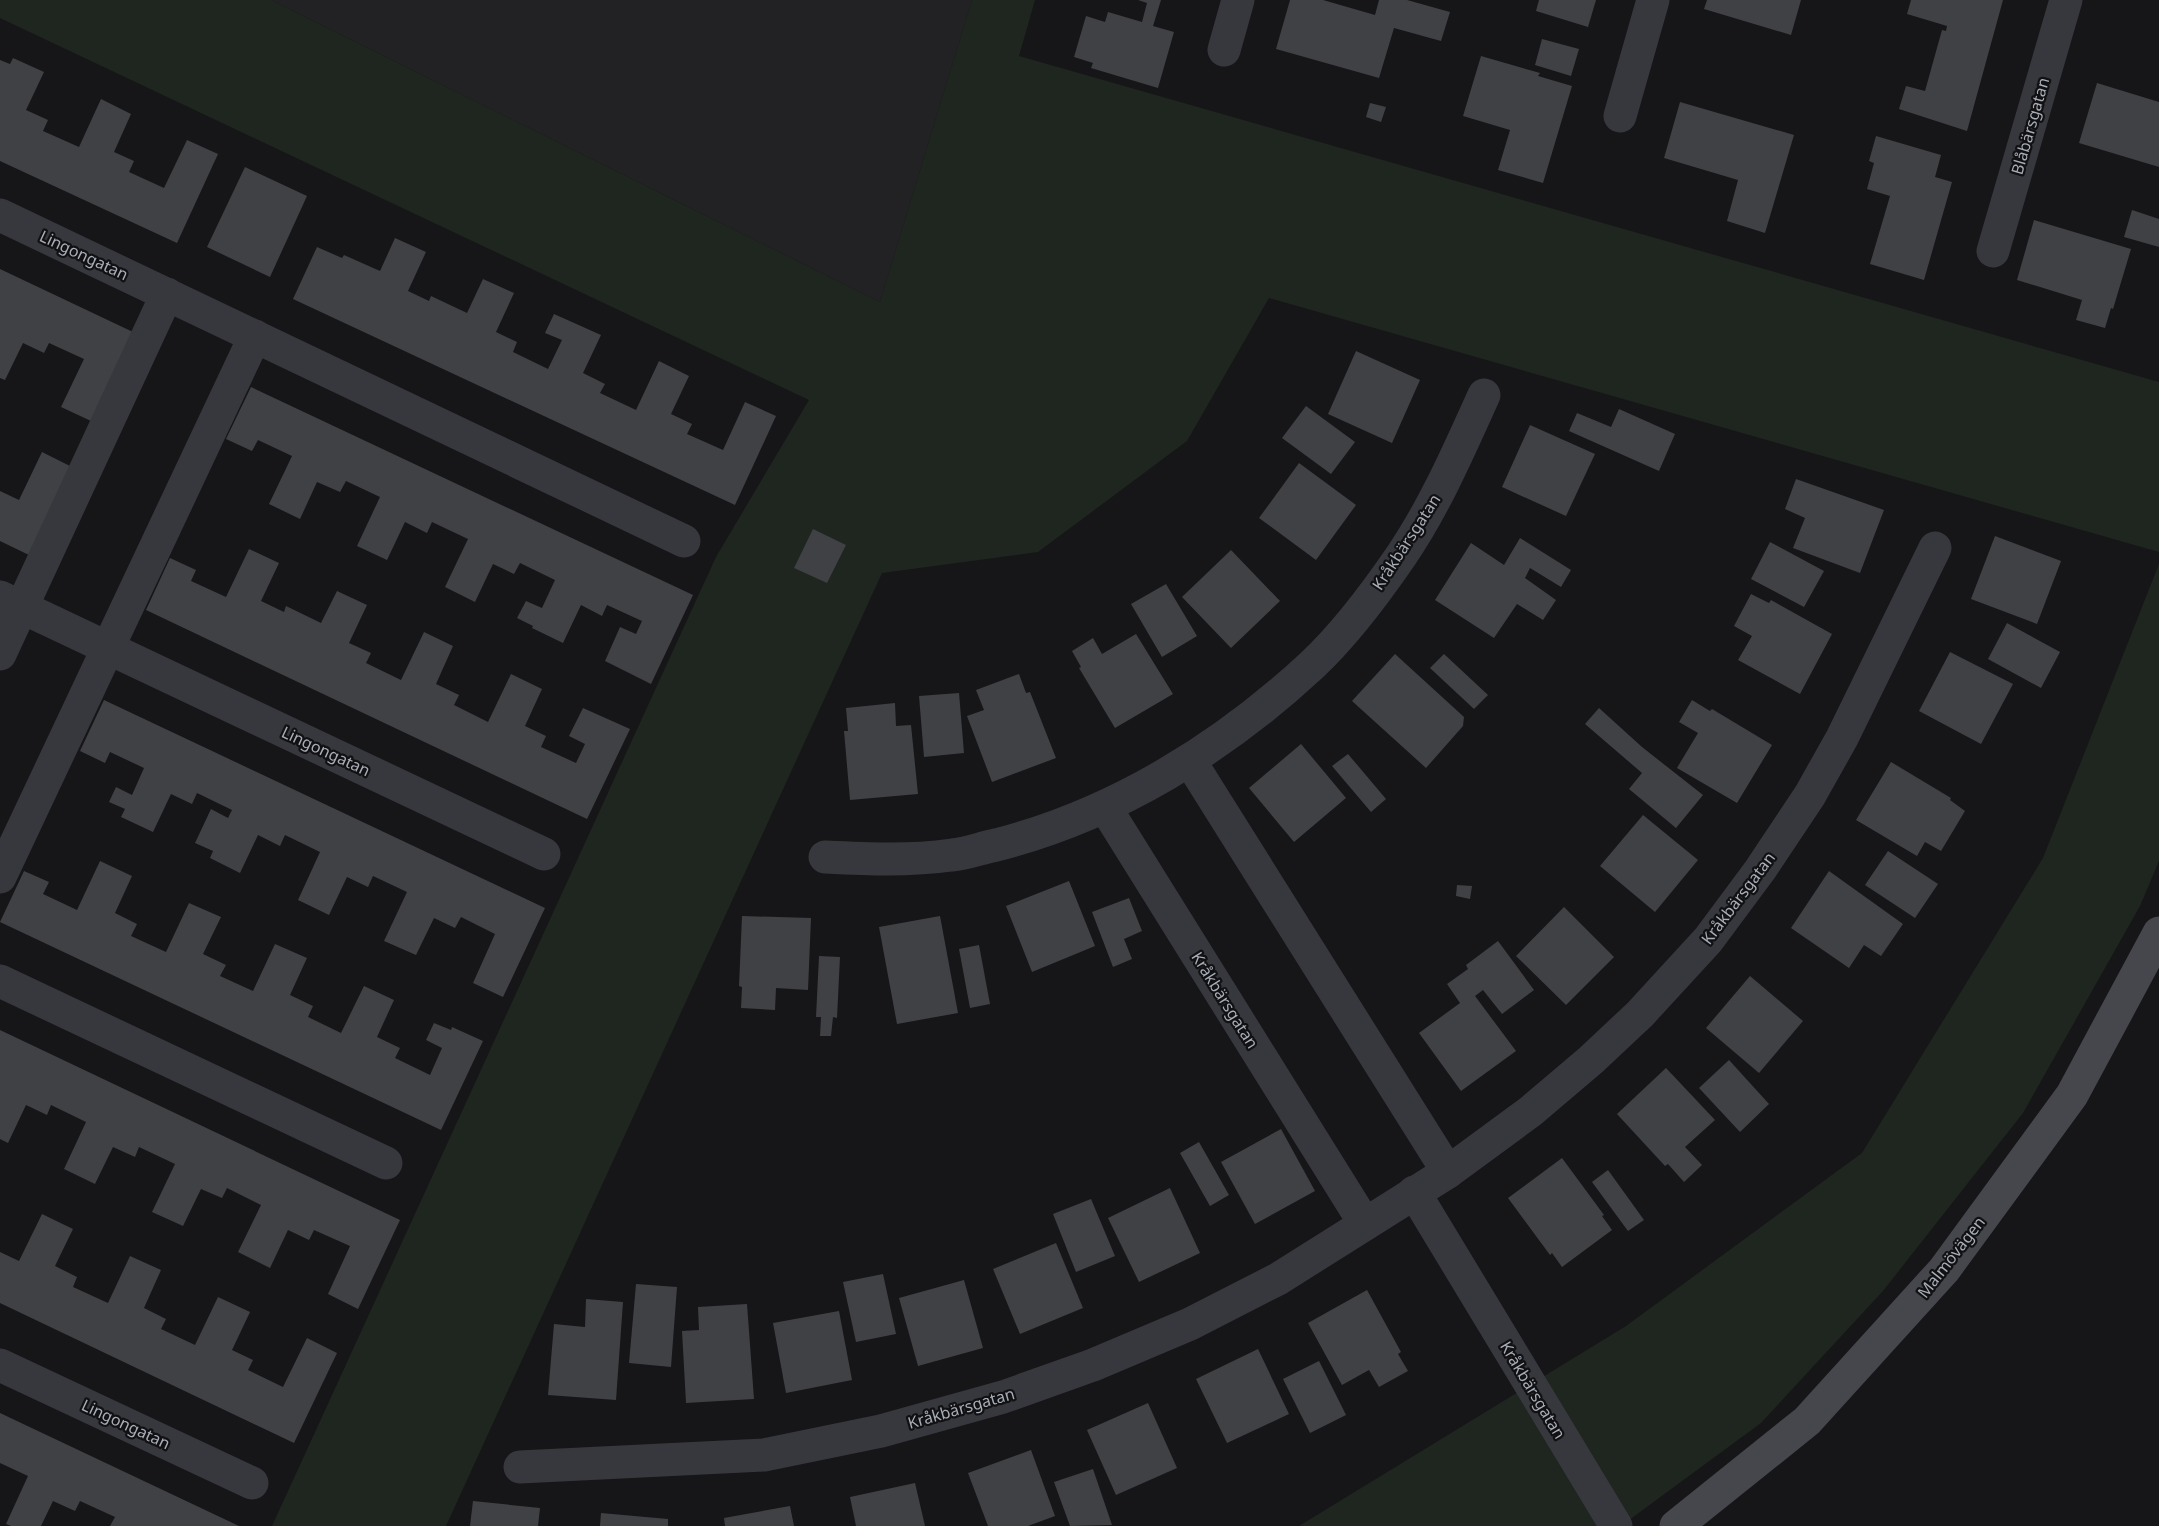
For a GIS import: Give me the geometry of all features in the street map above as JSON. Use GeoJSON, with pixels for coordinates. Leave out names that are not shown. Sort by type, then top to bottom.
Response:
{"type":"FeatureCollection","features":[{"type":"Feature","properties":{"kind":"main road","name":"Malmövägen"},"geometry":{"type":"LineString","coordinates":[[1676,1526],[1807,1421],[1944,1270],[2072,1095],[2159,933]]}},
{"type":"Feature","properties":{"kind":"street"},"geometry":{"type":"LineString","coordinates":[[1224,50],[1238,0]]}},
{"type":"Feature","properties":{"kind":"street"},"geometry":{"type":"LineString","coordinates":[[1620,116],[1653,0]]}},
{"type":"Feature","properties":{"kind":"street","name":"Blåbärsgatan"},"geometry":{"type":"LineString","coordinates":[[1994,251],[2066,0]]}},
{"type":"Feature","properties":{"kind":"street","name":"Lingongatan"},"geometry":{"type":"LineString","coordinates":[[0,215],[684,541]]}},
{"type":"Feature","properties":{"kind":"street"},"geometry":{"type":"LineString","coordinates":[[0,654],[11,602],[167,294]]}},
{"type":"Feature","properties":{"kind":"street"},"geometry":{"type":"LineString","coordinates":[[0,877],[255,336]]}},
{"type":"Feature","properties":{"kind":"street","name":"Kråkbärsgatan"},"geometry":{"type":"LineString","coordinates":[[825,857],[887,860],[953,855],[1036,835],[1105,807],[1190,761],[1257,711],[1313,664],[1359,613],[1402,555],[1440,490],[1484,395]]}},
{"type":"Feature","properties":{"kind":"street","name":"Kråkbärsgatan"},"geometry":{"type":"LineString","coordinates":[[520,1467],[764,1455],[881,1431],[1003,1397],[1093,1365],[1190,1324],[1278,1279],[1448,1172],[1531,1111],[1591,1060],[1641,1014],[1708,940],[1760,870],[1810,795],[1842,738],[1935,548]]}},
{"type":"Feature","properties":{"kind":"street","name":"Lingongatan"},"geometry":{"type":"LineString","coordinates":[[11,602],[544,854]]}},
{"type":"Feature","properties":{"kind":"street"},"geometry":{"type":"LineString","coordinates":[[1190,761],[1448,1172]]}},
{"type":"Feature","properties":{"kind":"street","name":"Kråkbärsgatan"},"geometry":{"type":"LineString","coordinates":[[1105,807],[1365,1224]]}},
{"type":"Feature","properties":{"kind":"street"},"geometry":{"type":"LineString","coordinates":[[0,981],[386,1163]]}},
{"type":"Feature","properties":{"kind":"street","name":"Kråkbärsgatan"},"geometry":{"type":"LineString","coordinates":[[1414,1192],[1616,1526]]}},
{"type":"Feature","properties":{"kind":"street","name":"Lingongatan"},"geometry":{"type":"LineString","coordinates":[[0,1365],[252,1482]]}},
{"type":"Feature","properties":{"kind":"shaded area"},"geometry":{"type":"Polygon","coordinates":[[[0,0],[271,0],[880,302],[972,0],[1035,0],[1019,56],[2159,382],[2159,552],[1269,298],[1187,441],[1038,552],[882,573],[446,1526],[272,1526],[716,557],[809,400],[0,18],[0,0]]]}},
{"type":"Feature","properties":{"kind":"shaded area"},"geometry":{"type":"Polygon","coordinates":[[[271,0],[972,0],[880,302],[271,0]]]}},
{"type":"Feature","properties":{"kind":"shaded area"},"geometry":{"type":"Polygon","coordinates":[[[2159,564],[2159,861],[2140,906],[2023,1113],[1883,1291],[1761,1423],[1621,1526],[1299,1526],[1626,1326],[1862,1153],[2043,858],[2159,564]]]}},
{"type":"Feature","properties":{"kind":"building"},"geometry":{"type":"Polygon","coordinates":[[[1138,0],[1161,0],[1153,26],[1174,32],[1158,88],[1091,68],[1093,63],[1074,57],[1086,16],[1105,22],[1108,12],[1142,22],[1147,3],[1138,0]]]}},
{"type":"Feature","properties":{"kind":"building"},"geometry":{"type":"Polygon","coordinates":[[[1290,0],[1323,0],[1375,15],[1379,0],[1407,0],[1450,12],[1441,41],[1394,28],[1379,78],[1276,49],[1290,0]]]}},
{"type":"Feature","properties":{"kind":"building"},"geometry":{"type":"Polygon","coordinates":[[[1539,0],[1596,0],[1588,27],[1536,11],[1539,0]]]}},
{"type":"Feature","properties":{"kind":"building"},"geometry":{"type":"Polygon","coordinates":[[[1707,0],[1801,0],[1791,35],[1704,9],[1707,0]]]}},
{"type":"Feature","properties":{"kind":"building"},"geometry":{"type":"Polygon","coordinates":[[[1911,0],[2003,0],[1967,131],[1899,109],[1906,86],[1925,91],[1942,30],[1946,31],[1947,26],[1907,14],[1911,0]]]}},
{"type":"Feature","properties":{"kind":"building"},"geometry":{"type":"Polygon","coordinates":[[[1542,39],[1579,49],[1571,76],[1535,65],[1542,39]]]}},
{"type":"Feature","properties":{"kind":"building"},"geometry":{"type":"Polygon","coordinates":[[[1481,56],[1540,73],[1538,76],[1572,86],[1543,183],[1498,170],[1510,130],[1463,116],[1481,56]]]}},
{"type":"Feature","properties":{"kind":"building"},"geometry":{"type":"Polygon","coordinates":[[[13,58],[44,72],[26,110],[48,120],[43,131],[79,147],[101,99],[131,114],[114,152],[134,161],[129,172],[164,188],[187,140],[218,154],[177,243],[0,161],[0,60],[10,64],[13,58]]]}},
{"type":"Feature","properties":{"kind":"building"},"geometry":{"type":"Polygon","coordinates":[[[2097,83],[2159,102],[2159,167],[2079,143],[2097,83]]]}},
{"type":"Feature","properties":{"kind":"building"},"geometry":{"type":"Polygon","coordinates":[[[1680,102],[1794,135],[1765,233],[1727,221],[1738,180],[1664,158],[1680,102]]]}},
{"type":"Feature","properties":{"kind":"building"},"geometry":{"type":"Polygon","coordinates":[[[1370,103],[1386,107],[1381,122],[1366,117],[1370,103]]]}},
{"type":"Feature","properties":{"kind":"building"},"geometry":{"type":"Polygon","coordinates":[[[1876,136],[1941,155],[1935,177],[1952,182],[1924,280],[1870,264],[1890,196],[1867,189],[1874,163],[1869,161],[1876,136]]]}},
{"type":"Feature","properties":{"kind":"building"},"geometry":{"type":"Polygon","coordinates":[[[245,167],[307,196],[270,277],[207,247],[245,167]]]}},
{"type":"Feature","properties":{"kind":"building"},"geometry":{"type":"Polygon","coordinates":[[[2132,210],[2159,219],[2159,247],[2124,237],[2132,210]]]}},
{"type":"Feature","properties":{"kind":"building"},"geometry":{"type":"Polygon","coordinates":[[[2034,220],[2131,249],[2105,328],[2076,320],[2082,300],[2017,280],[2034,220]]]}},
{"type":"Feature","properties":{"kind":"building"},"geometry":{"type":"Polygon","coordinates":[[[395,238],[426,252],[408,291],[429,301],[431,296],[467,313],[483,279],[514,293],[496,332],[517,342],[513,352],[548,369],[562,340],[545,333],[554,314],[601,335],[583,373],[605,384],[600,393],[636,410],[659,361],[689,376],[671,414],[692,424],[687,434],[723,450],[745,402],[776,416],[735,505],[293,299],[317,247],[342,258],[344,255],[380,271],[395,238]]]}},
{"type":"Feature","properties":{"kind":"building"},"geometry":{"type":"Polygon","coordinates":[[[0,269],[133,332],[91,421],[61,407],[84,359],[49,343],[44,353],[23,343],[5,380],[0,378],[0,269]]]}},
{"type":"Feature","properties":{"kind":"building"},"geometry":{"type":"Polygon","coordinates":[[[1356,351],[1420,380],[1392,443],[1328,414],[1356,351]]]}},
{"type":"Feature","properties":{"kind":"building"},"geometry":{"type":"Polygon","coordinates":[[[251,387],[693,595],[651,684],[605,661],[620,627],[636,634],[642,621],[607,605],[602,616],[581,605],[563,643],[517,618],[526,601],[542,608],[555,580],[520,563],[514,574],[493,564],[475,602],[445,587],[468,539],[432,522],[427,533],[405,522],[387,560],[357,546],[380,497],[346,481],[340,492],[317,482],[300,519],[269,504],[292,456],[258,440],[252,451],[226,439],[251,387]]]}},
{"type":"Feature","properties":{"kind":"building"},"geometry":{"type":"Polygon","coordinates":[[[1306,406],[1355,442],[1331,474],[1282,438],[1306,406]]]}},
{"type":"Feature","properties":{"kind":"building"},"geometry":{"type":"Polygon","coordinates":[[[1619,409],[1675,434],[1659,471],[1569,431],[1577,413],[1611,427],[1619,409]]]}},
{"type":"Feature","properties":{"kind":"building"},"geometry":{"type":"Polygon","coordinates":[[[1530,425],[1595,454],[1566,516],[1502,487],[1530,425]]]}},
{"type":"Feature","properties":{"kind":"building"},"geometry":{"type":"Polygon","coordinates":[[[42,452],[70,466],[29,555],[0,541],[0,491],[19,500],[42,452]]]}},
{"type":"Feature","properties":{"kind":"building"},"geometry":{"type":"Polygon","coordinates":[[[1299,463],[1356,505],[1316,560],[1259,518],[1299,463]]]}},
{"type":"Feature","properties":{"kind":"building"},"geometry":{"type":"Polygon","coordinates":[[[1796,479],[1884,510],[1860,573],[1793,548],[1805,518],[1785,509],[1796,479]]]}},
{"type":"Feature","properties":{"kind":"building"},"geometry":{"type":"Polygon","coordinates":[[[813,529],[846,545],[827,583],[794,568],[813,529]]]}},
{"type":"Feature","properties":{"kind":"building"},"geometry":{"type":"Polygon","coordinates":[[[1995,536],[2061,561],[2037,624],[1971,599],[1995,536]]]}},
{"type":"Feature","properties":{"kind":"building"},"geometry":{"type":"Polygon","coordinates":[[[1520,538],[1571,570],[1561,587],[1530,568],[1525,578],[1556,600],[1543,620],[1517,604],[1494,638],[1435,600],[1471,543],[1504,565],[1520,538]]]}},
{"type":"Feature","properties":{"kind":"building"},"geometry":{"type":"Polygon","coordinates":[[[1770,542],[1824,571],[1804,607],[1751,579],[1770,542]]]}},
{"type":"Feature","properties":{"kind":"building"},"geometry":{"type":"Polygon","coordinates":[[[249,549],[279,563],[261,601],[284,612],[286,606],[321,623],[337,591],[367,605],[349,643],[371,653],[366,663],[401,680],[424,632],[453,646],[436,684],[459,695],[454,705],[488,722],[511,674],[542,689],[525,726],[546,736],[541,747],[576,763],[585,744],[569,736],[583,708],[630,729],[587,819],[146,610],[170,558],[196,570],[191,581],[226,597],[249,549]]]}},
{"type":"Feature","properties":{"kind":"building"},"geometry":{"type":"Polygon","coordinates":[[[1231,550],[1280,601],[1231,648],[1182,597],[1231,550]]]}},
{"type":"Feature","properties":{"kind":"building"},"geometry":{"type":"Polygon","coordinates":[[[1166,584],[1197,636],[1162,657],[1131,604],[1166,584]]]}},
{"type":"Feature","properties":{"kind":"building"},"geometry":{"type":"Polygon","coordinates":[[[1751,594],[1769,603],[1771,600],[1832,634],[1800,694],[1738,660],[1752,636],[1734,626],[1751,594]]]}},
{"type":"Feature","properties":{"kind":"building"},"geometry":{"type":"Polygon","coordinates":[[[2007,623],[2060,652],[2041,688],[1988,659],[2007,623]]]}},
{"type":"Feature","properties":{"kind":"building"},"geometry":{"type":"Polygon","coordinates":[[[1136,634],[1173,694],[1115,728],[1079,668],[1081,667],[1072,651],[1093,638],[1102,654],[1136,634]]]}},
{"type":"Feature","properties":{"kind":"building"},"geometry":{"type":"Polygon","coordinates":[[[1950,652],[2013,684],[1981,744],[1919,711],[1950,652]]]}},
{"type":"Feature","properties":{"kind":"building"},"geometry":{"type":"Polygon","coordinates":[[[1395,654],[1464,717],[1463,726],[1426,768],[1352,701],[1395,654]]]}},
{"type":"Feature","properties":{"kind":"building"},"geometry":{"type":"Polygon","coordinates":[[[1444,654],[1488,695],[1474,709],[1430,668],[1444,654]]]}},
{"type":"Feature","properties":{"kind":"building"},"geometry":{"type":"Polygon","coordinates":[[[1019,674],[1026,693],[1030,692],[1056,758],[992,782],[967,716],[984,710],[976,690],[1019,674]]]}},
{"type":"Feature","properties":{"kind":"building"},"geometry":{"type":"Polygon","coordinates":[[[959,693],[964,753],[924,757],[919,696],[959,693]]]}},
{"type":"Feature","properties":{"kind":"building"},"geometry":{"type":"Polygon","coordinates":[[[104,700],[545,908],[503,997],[473,983],[495,934],[461,917],[455,928],[434,918],[416,955],[384,941],[407,892],[373,876],[368,887],[347,877],[329,915],[298,900],[320,852],[285,835],[280,846],[258,835],[240,873],[210,858],[213,851],[195,843],[211,809],[228,818],[232,810],[197,793],[192,804],[171,794],[153,832],[121,817],[125,809],[109,802],[116,787],[132,795],[144,768],[110,752],[105,763],[80,751],[104,700]]]}},
{"type":"Feature","properties":{"kind":"building"},"geometry":{"type":"Polygon","coordinates":[[[1692,700],[1710,711],[1712,709],[1772,745],[1737,803],[1677,768],[1698,733],[1679,722],[1692,700]]]}},
{"type":"Feature","properties":{"kind":"building"},"geometry":{"type":"Polygon","coordinates":[[[895,703],[896,726],[911,725],[918,794],[850,800],[844,731],[848,731],[846,708],[895,703]]]}},
{"type":"Feature","properties":{"kind":"building"},"geometry":{"type":"Polygon","coordinates":[[[1599,708],[1642,747],[1703,795],[1676,828],[1629,789],[1642,773],[1585,724],[1599,708]]]}},
{"type":"Feature","properties":{"kind":"building"},"geometry":{"type":"Polygon","coordinates":[[[1301,744],[1346,798],[1294,842],[1249,788],[1301,744]]]}},
{"type":"Feature","properties":{"kind":"building"},"geometry":{"type":"Polygon","coordinates":[[[1348,754],[1386,799],[1371,812],[1332,766],[1348,754]]]}},
{"type":"Feature","properties":{"kind":"building"},"geometry":{"type":"Polygon","coordinates":[[[1891,762],[1951,798],[1950,800],[1965,811],[1941,851],[1925,842],[1917,856],[1856,820],[1891,762]]]}},
{"type":"Feature","properties":{"kind":"building"},"geometry":{"type":"Polygon","coordinates":[[[1643,815],[1698,860],[1655,912],[1600,866],[1643,815]]]}},
{"type":"Feature","properties":{"kind":"building"},"geometry":{"type":"Polygon","coordinates":[[[1888,851],[1938,884],[1915,918],[1865,885],[1888,851]]]}},
{"type":"Feature","properties":{"kind":"building"},"geometry":{"type":"Polygon","coordinates":[[[100,861],[132,876],[115,913],[137,924],[131,936],[166,952],[189,903],[221,917],[203,954],[226,965],[220,976],[253,991],[275,944],[307,958],[290,995],[313,1006],[308,1017],[341,1033],[364,986],[394,1000],[377,1037],[400,1048],[395,1058],[430,1075],[442,1048],[426,1040],[434,1023],[451,1030],[452,1027],[483,1041],[441,1130],[0,922],[24,871],[49,882],[43,894],[77,910],[100,861]]]}},
{"type":"Feature","properties":{"kind":"building"},"geometry":{"type":"Polygon","coordinates":[[[1829,871],[1903,924],[1881,956],[1864,945],[1849,968],[1791,928],[1829,871]]]}},
{"type":"Feature","properties":{"kind":"building"},"geometry":{"type":"Polygon","coordinates":[[[1069,881],[1095,946],[1032,972],[1006,906],[1069,881]]]}},
{"type":"Feature","properties":{"kind":"building"},"geometry":{"type":"Polygon","coordinates":[[[1457,885],[1472,886],[1470,899],[1456,896],[1457,885]]]}},
{"type":"Feature","properties":{"kind":"building"},"geometry":{"type":"Polygon","coordinates":[[[1129,898],[1142,931],[1124,939],[1132,959],[1113,967],[1092,912],[1129,898]]]}},
{"type":"Feature","properties":{"kind":"building"},"geometry":{"type":"Polygon","coordinates":[[[1564,907],[1614,957],[1566,1005],[1516,956],[1564,907]]]}},
{"type":"Feature","properties":{"kind":"building"},"geometry":{"type":"Polygon","coordinates":[[[742,916],[811,918],[808,990],[776,988],[775,1010],[741,1008],[742,987],[739,986],[742,916]]]}},
{"type":"Feature","properties":{"kind":"building"},"geometry":{"type":"Polygon","coordinates":[[[940,916],[958,1013],[897,1024],[879,927],[940,916]]]}},
{"type":"Feature","properties":{"kind":"building"},"geometry":{"type":"Polygon","coordinates":[[[1498,941],[1534,990],[1502,1014],[1483,990],[1475,996],[1516,1051],[1461,1091],[1419,1033],[1460,1003],[1447,984],[1468,969],[1466,965],[1498,941]]]}},
{"type":"Feature","properties":{"kind":"building"},"geometry":{"type":"Polygon","coordinates":[[[979,945],[990,1004],[970,1008],[959,949],[979,945]]]}},
{"type":"Feature","properties":{"kind":"building"},"geometry":{"type":"Polygon","coordinates":[[[819,956],[840,957],[837,1018],[833,1017],[831,1036],[820,1036],[821,1017],[816,1017],[819,956]]]}},
{"type":"Feature","properties":{"kind":"building"},"geometry":{"type":"Polygon","coordinates":[[[1750,976],[1803,1021],[1759,1073],[1706,1028],[1750,976]]]}},
{"type":"Feature","properties":{"kind":"building"},"geometry":{"type":"Polygon","coordinates":[[[0,1030],[400,1220],[358,1309],[328,1294],[350,1246],[314,1230],[309,1240],[288,1230],[270,1268],[238,1252],[261,1205],[227,1188],[222,1198],[201,1189],[183,1226],[152,1212],[175,1164],[139,1147],[135,1157],[113,1147],[95,1184],[64,1169],[86,1122],[51,1105],[47,1115],[26,1105],[8,1143],[0,1139],[0,1030]]]}},
{"type":"Feature","properties":{"kind":"building"},"geometry":{"type":"Polygon","coordinates":[[[1729,1060],[1769,1104],[1740,1132],[1699,1088],[1729,1060]]]}},
{"type":"Feature","properties":{"kind":"building"},"geometry":{"type":"Polygon","coordinates":[[[1666,1068],[1715,1120],[1685,1147],[1702,1165],[1684,1182],[1668,1164],[1665,1166],[1617,1114],[1666,1068]]]}},
{"type":"Feature","properties":{"kind":"building"},"geometry":{"type":"Polygon","coordinates":[[[1281,1129],[1315,1191],[1255,1224],[1221,1162],[1281,1129]]]}},
{"type":"Feature","properties":{"kind":"building"},"geometry":{"type":"Polygon","coordinates":[[[1199,1142],[1229,1195],[1210,1206],[1180,1153],[1199,1142]]]}},
{"type":"Feature","properties":{"kind":"building"},"geometry":{"type":"Polygon","coordinates":[[[1562,1158],[1604,1215],[1602,1216],[1612,1230],[1562,1267],[1552,1253],[1550,1255],[1508,1198],[1562,1158]]]}},
{"type":"Feature","properties":{"kind":"building"},"geometry":{"type":"Polygon","coordinates":[[[1608,1170],[1644,1220],[1628,1231],[1592,1182],[1608,1170]]]}},
{"type":"Feature","properties":{"kind":"building"},"geometry":{"type":"Polygon","coordinates":[[[1170,1188],[1200,1253],[1139,1282],[1108,1218],[1170,1188]]]}},
{"type":"Feature","properties":{"kind":"building"},"geometry":{"type":"Polygon","coordinates":[[[1091,1199],[1115,1256],[1076,1272],[1053,1214],[1091,1199]]]}},
{"type":"Feature","properties":{"kind":"building"},"geometry":{"type":"Polygon","coordinates":[[[42,1214],[73,1229],[55,1266],[77,1277],[73,1287],[108,1303],[130,1256],[161,1270],[144,1308],[166,1319],[161,1329],[195,1345],[218,1297],[250,1312],[232,1350],[253,1360],[248,1370],[283,1387],[307,1338],[337,1353],[294,1443],[0,1303],[0,1252],[19,1261],[42,1214]]]}},
{"type":"Feature","properties":{"kind":"building"},"geometry":{"type":"Polygon","coordinates":[[[1056,1243],[1083,1308],[1020,1334],[993,1269],[1056,1243]]]}},
{"type":"Feature","properties":{"kind":"building"},"geometry":{"type":"Polygon","coordinates":[[[883,1274],[896,1334],[856,1342],[843,1282],[883,1274]]]}},
{"type":"Feature","properties":{"kind":"building"},"geometry":{"type":"Polygon","coordinates":[[[964,1280],[983,1348],[918,1366],[899,1298],[964,1280]]]}},
{"type":"Feature","properties":{"kind":"building"},"geometry":{"type":"Polygon","coordinates":[[[636,1284],[677,1287],[671,1367],[629,1363],[636,1284]]]}},
{"type":"Feature","properties":{"kind":"building"},"geometry":{"type":"Polygon","coordinates":[[[1367,1290],[1401,1352],[1398,1354],[1408,1371],[1379,1387],[1369,1370],[1342,1385],[1308,1323],[1367,1290]]]}},
{"type":"Feature","properties":{"kind":"building"},"geometry":{"type":"Polygon","coordinates":[[[586,1299],[623,1302],[616,1400],[548,1395],[554,1324],[585,1327],[586,1299]]]}},
{"type":"Feature","properties":{"kind":"building"},"geometry":{"type":"Polygon","coordinates":[[[747,1304],[754,1399],[686,1403],[682,1331],[699,1330],[698,1307],[747,1304]]]}},
{"type":"Feature","properties":{"kind":"building"},"geometry":{"type":"Polygon","coordinates":[[[839,1311],[852,1380],[786,1393],[773,1323],[839,1311]]]}},
{"type":"Feature","properties":{"kind":"building"},"geometry":{"type":"Polygon","coordinates":[[[1258,1349],[1289,1414],[1227,1443],[1196,1379],[1258,1349]]]}},
{"type":"Feature","properties":{"kind":"building"},"geometry":{"type":"Polygon","coordinates":[[[1319,1361],[1346,1415],[1310,1433],[1283,1379],[1319,1361]]]}},
{"type":"Feature","properties":{"kind":"building"},"geometry":{"type":"Polygon","coordinates":[[[1148,1403],[1177,1468],[1116,1495],[1087,1430],[1148,1403]]]}},
{"type":"Feature","properties":{"kind":"building"},"geometry":{"type":"Polygon","coordinates":[[[0,1413],[239,1526],[110,1526],[115,1517],[80,1501],[75,1511],[53,1501],[41,1526],[6,1524],[28,1476],[0,1463],[0,1413]]]}},
{"type":"Feature","properties":{"kind":"building"},"geometry":{"type":"Polygon","coordinates":[[[1031,1450],[1055,1516],[1028,1526],[988,1526],[968,1473],[1031,1450]]]}},
{"type":"Feature","properties":{"kind":"building"},"geometry":{"type":"Polygon","coordinates":[[[1093,1469],[1112,1525],[1070,1526],[1054,1482],[1093,1469]]]}},
{"type":"Feature","properties":{"kind":"building"},"geometry":{"type":"Polygon","coordinates":[[[915,1483],[925,1526],[856,1526],[850,1497],[915,1483]]]}},
{"type":"Feature","properties":{"kind":"building"},"geometry":{"type":"Polygon","coordinates":[[[473,1501],[540,1508],[538,1526],[470,1526],[473,1501]]]}},
{"type":"Feature","properties":{"kind":"building"},"geometry":{"type":"Polygon","coordinates":[[[790,1506],[794,1526],[725,1526],[724,1518],[790,1506]]]}},
{"type":"Feature","properties":{"kind":"building"},"geometry":{"type":"Polygon","coordinates":[[[601,1513],[668,1519],[668,1526],[600,1526],[601,1513]]]}}]}
